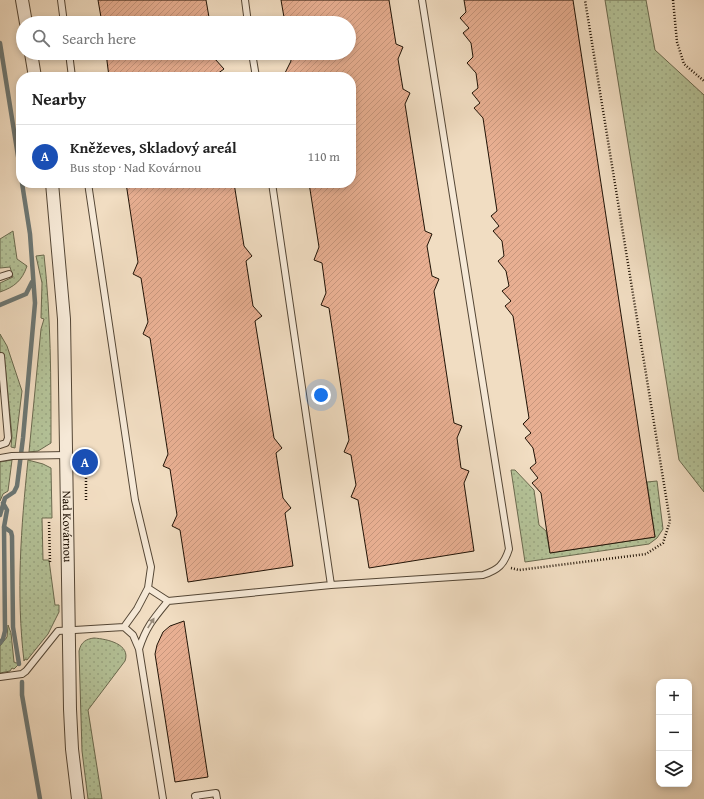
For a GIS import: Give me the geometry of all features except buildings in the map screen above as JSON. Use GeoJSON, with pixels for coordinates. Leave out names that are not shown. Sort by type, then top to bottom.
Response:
{"type":"FeatureCollection","features":[{"type":"Feature","properties":{"kind":"street"},"geometry":{"type":"LineString","coordinates":[[22,0],[25,16]]}},
{"type":"Feature","properties":{"kind":"street"},"geometry":{"type":"LineString","coordinates":[[32,60],[34,72]]}},
{"type":"Feature","properties":{"kind":"street","name":"Nad Kovárnou"},"geometry":{"type":"LineString","coordinates":[[52,188],[64,319],[70,709],[72,750],[78,799]]}},
{"type":"Feature","properties":{"kind":"lane"},"geometry":{"type":"LineString","coordinates":[[61,0],[63,16]]}},
{"type":"Feature","properties":{"kind":"lane"},"geometry":{"type":"LineString","coordinates":[[245,0],[247,16]]}},
{"type":"Feature","properties":{"kind":"lane"},"geometry":{"type":"LineString","coordinates":[[148,588],[168,601],[331,585],[483,575],[495,571],[503,564],[507,557],[509,549],[422,0]]}},
{"type":"Feature","properties":{"kind":"lane"},"geometry":{"type":"LineString","coordinates":[[69,60],[71,72]]}},
{"type":"Feature","properties":{"kind":"lane"},"geometry":{"type":"LineString","coordinates":[[253,60],[255,72]]}},
{"type":"Feature","properties":{"kind":"lane"},"geometry":{"type":"LineString","coordinates":[[89,188],[135,500],[150,567],[148,588],[138,609],[124,627]]}},
{"type":"Feature","properties":{"kind":"lane"},"geometry":{"type":"LineString","coordinates":[[273,188],[331,585]]}},
{"type":"Feature","properties":{"kind":"lane"},"geometry":{"type":"LineString","coordinates":[[0,277],[9,274]]}},
{"type":"Feature","properties":{"kind":"lane"},"geometry":{"type":"LineString","coordinates":[[1,356],[8,438],[3,444],[6,457],[66,455]]}},
{"type":"Feature","properties":{"kind":"lane"},"geometry":{"type":"LineString","coordinates":[[139,649],[144,633],[151,621],[168,601]]}},
{"type":"Feature","properties":{"kind":"lane"},"geometry":{"type":"LineString","coordinates":[[0,677],[24,673],[28,670],[56,633],[61,630],[124,627],[133,635],[139,649],[163,799]]}},
{"type":"Feature","properties":{"kind":"lane"},"geometry":{"type":"LineString","coordinates":[[196,799],[195,796],[216,793],[216,799]]}},
{"type":"Feature","properties":{"kind":"path"},"geometry":{"type":"LineString","coordinates":[[503,564],[510,568],[519,570],[646,554],[663,543],[670,521],[585,0]]}},
{"type":"Feature","properties":{"kind":"path"},"geometry":{"type":"LineString","coordinates":[[673,0],[677,42],[684,64],[704,81]]}},
{"type":"Feature","properties":{"kind":"path"},"geometry":{"type":"LineString","coordinates":[[86,457],[86,500]]}},
{"type":"Feature","properties":{"kind":"path"},"geometry":{"type":"LineString","coordinates":[[49,522],[50,562]]}},
{"type":"Feature","properties":{"kind":"green space"},"geometry":{"type":"Polygon","coordinates":[[[605,0],[646,0],[655,50],[704,95],[704,492],[679,460],[605,0]]]}},
{"type":"Feature","properties":{"kind":"green space"},"geometry":{"type":"Polygon","coordinates":[[[13,231],[17,259],[27,266],[23,276],[17,283],[0,292],[0,283],[13,277],[10,267],[0,268],[0,239],[13,231]]]}},
{"type":"Feature","properties":{"kind":"green space"},"geometry":{"type":"Polygon","coordinates":[[[44,255],[51,372],[51,443],[38,451],[29,452],[41,329],[44,319],[41,318],[42,283],[36,256],[44,255]]]}},
{"type":"Feature","properties":{"kind":"green space"},"geometry":{"type":"Polygon","coordinates":[[[0,334],[7,346],[22,391],[15,448],[11,447],[12,436],[4,354],[0,354],[0,334]]]}},
{"type":"Feature","properties":{"kind":"green space"},"geometry":{"type":"Polygon","coordinates":[[[12,460],[8,491],[3,494],[0,501],[0,462],[12,460]]]}},
{"type":"Feature","properties":{"kind":"green space"},"geometry":{"type":"Polygon","coordinates":[[[28,460],[51,468],[52,518],[42,518],[43,560],[49,560],[55,605],[59,605],[59,612],[48,634],[27,660],[25,659],[24,661],[20,611],[20,560],[28,460]]]}},
{"type":"Feature","properties":{"kind":"green space"},"geometry":{"type":"Polygon","coordinates":[[[511,470],[515,470],[534,490],[539,525],[546,531],[550,553],[655,537],[647,482],[657,481],[663,529],[657,538],[649,544],[525,562],[511,470]]]}},
{"type":"Feature","properties":{"kind":"green space"},"geometry":{"type":"Polygon","coordinates":[[[8,625],[11,633],[14,662],[21,662],[14,669],[12,668],[10,671],[0,673],[0,646],[7,637],[8,625]]]}},
{"type":"Feature","properties":{"kind":"green space"},"geometry":{"type":"Polygon","coordinates":[[[94,638],[111,641],[117,644],[125,650],[126,655],[125,661],[88,710],[102,799],[88,799],[82,751],[79,651],[84,642],[94,638]]]}},
{"type":"Feature","properties":{"kind":"waterway"},"geometry":{"type":"LineString","coordinates":[[0,43],[16,144]]}},
{"type":"Feature","properties":{"kind":"waterway"},"geometry":{"type":"LineString","coordinates":[[0,515],[5,498],[14,492],[17,486],[23,438],[35,303],[30,234],[23,188]]}},
{"type":"Feature","properties":{"kind":"waterway"},"geometry":{"type":"LineString","coordinates":[[0,305],[26,294],[32,282]]}},
{"type":"Feature","properties":{"kind":"waterway"},"geometry":{"type":"LineString","coordinates":[[0,643],[3,639],[5,631],[4,527],[7,510],[3,503]]}},
{"type":"Feature","properties":{"kind":"waterway"},"geometry":{"type":"LineString","coordinates":[[4,527],[11,532],[12,536],[13,627],[19,664]]}},
{"type":"Feature","properties":{"kind":"waterway"},"geometry":{"type":"LineString","coordinates":[[22,682],[22,695],[40,799]]}},
{"type":"Feature","properties":{"kind":"place","name":"Kněževes, Skladový areál"},"geometry":{"type":"Point","coordinates":[85,462]}}]}
